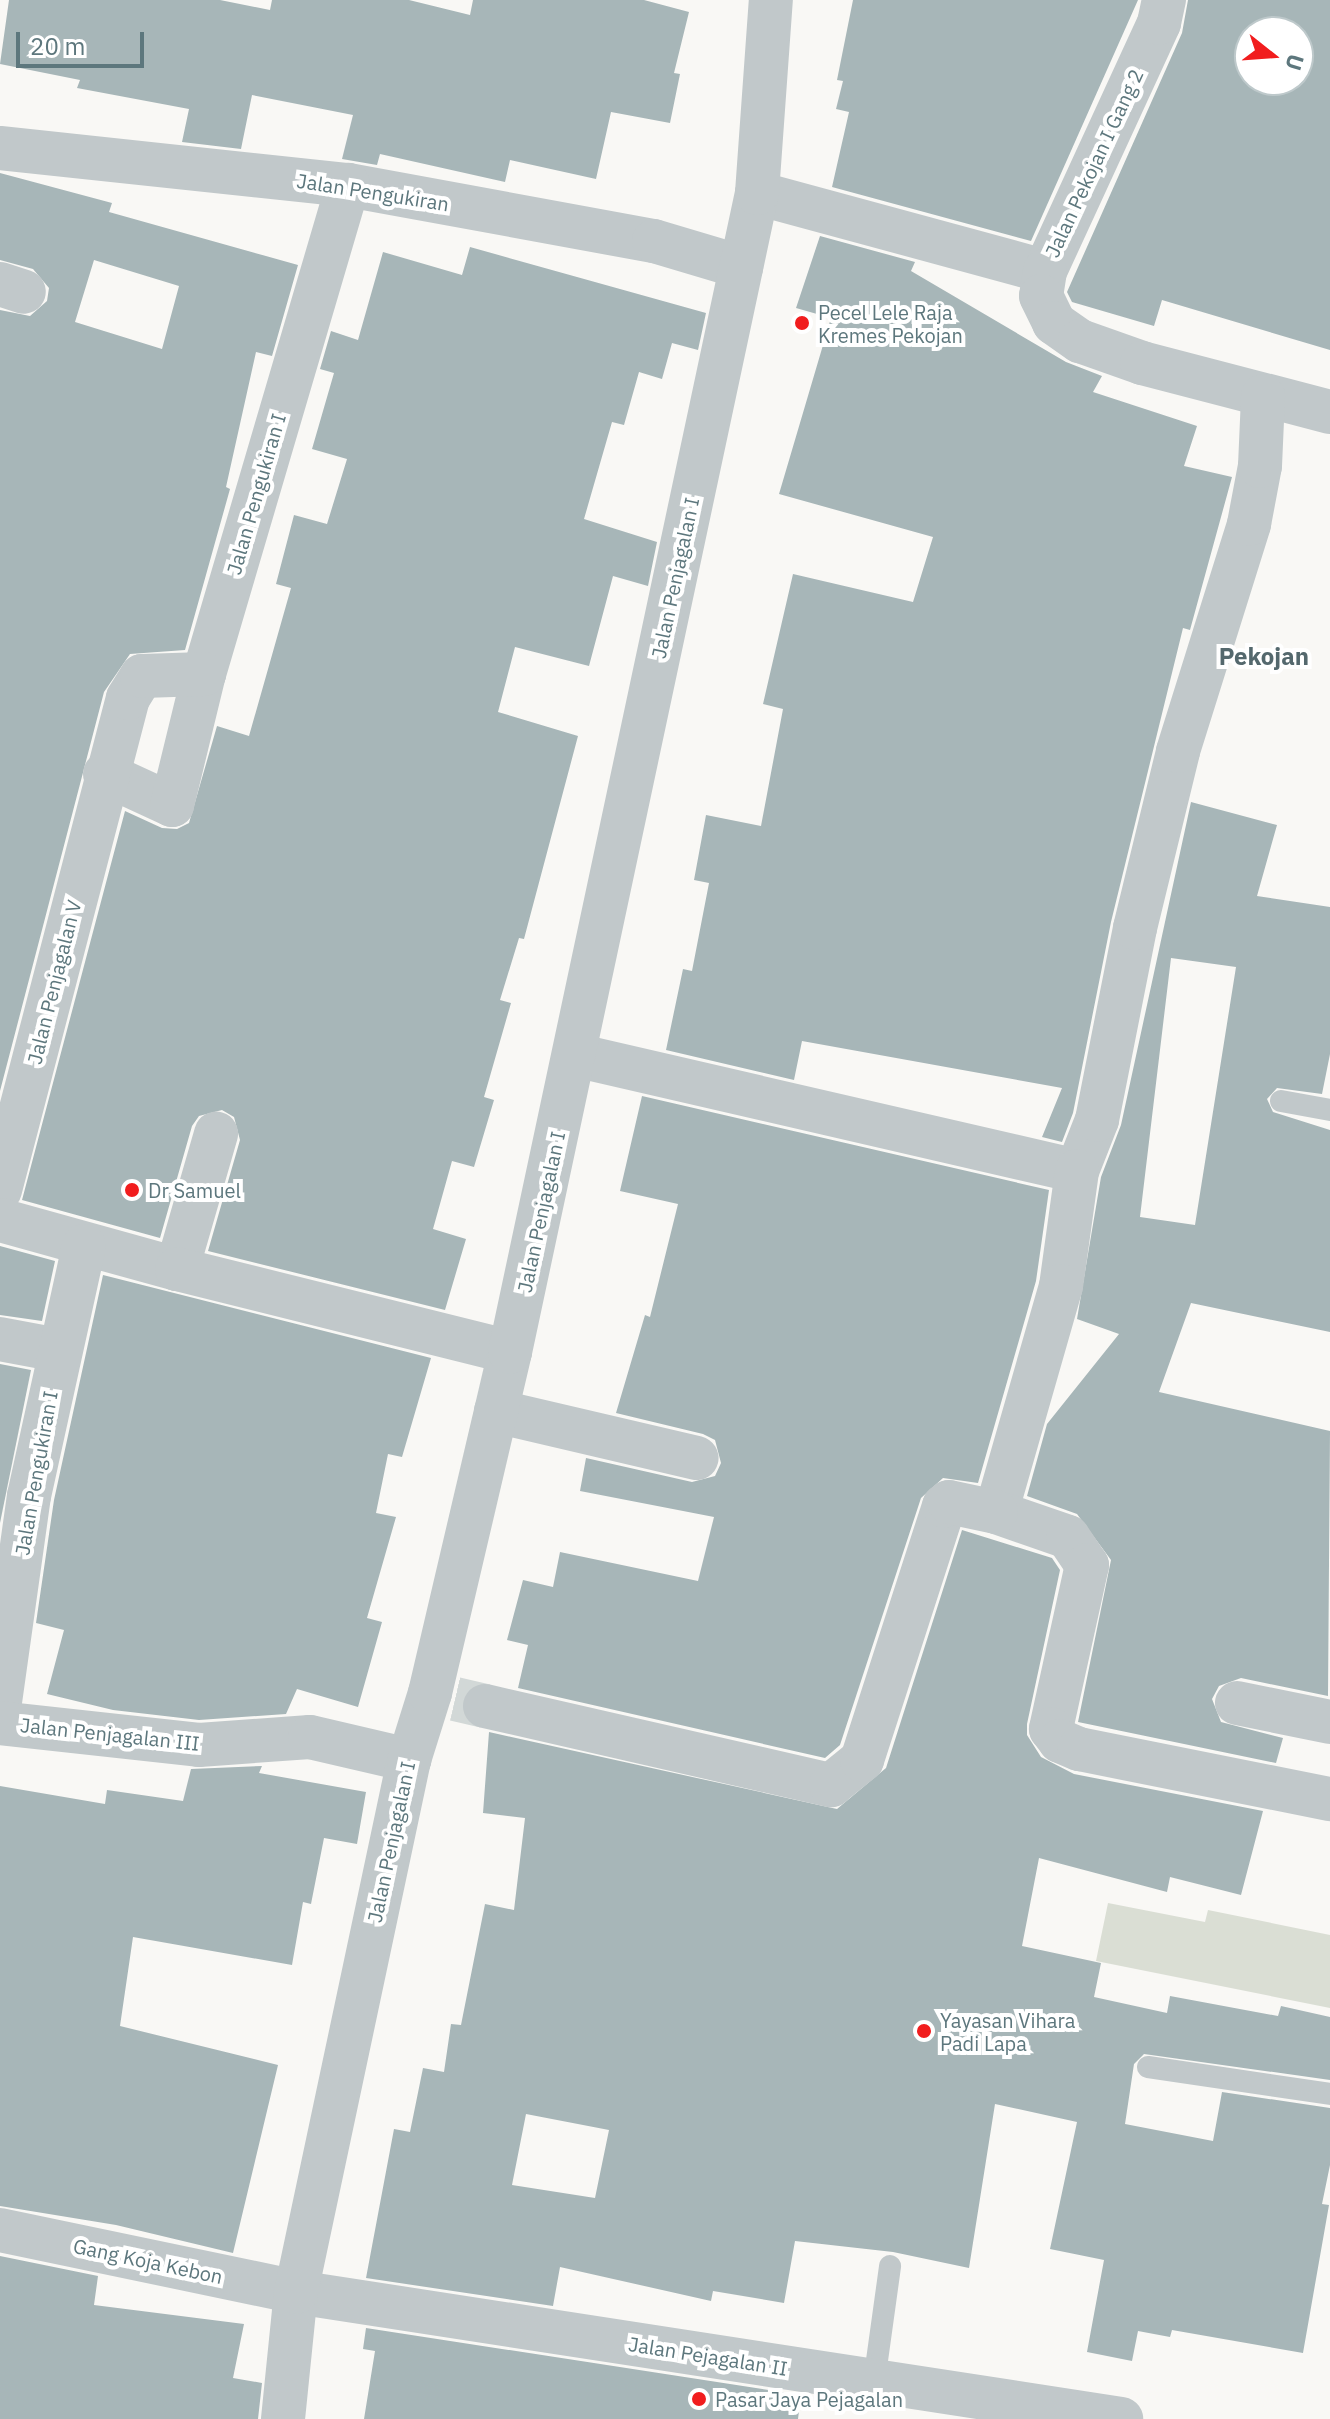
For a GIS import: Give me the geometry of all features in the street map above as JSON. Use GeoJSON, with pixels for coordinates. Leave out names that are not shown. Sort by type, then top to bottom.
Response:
{"type":"FeatureCollection","features":[{"type":"Feature","properties":{"kind":"street","name":"Jalan Penjagalan I"},"geometry":{"type":"LineString","coordinates":[[283,2419],[296,2292],[409,1760],[457,1699],[496,1411],[575,1055],[757,193],[771,0]]}},
{"type":"Feature","properties":{"kind":"street","name":"Jalan Pekojan I Gang 2"},"geometry":{"type":"LineString","coordinates":[[757,193],[1045,271],[1159,23],[1164,0]]}},
{"type":"Feature","properties":{"kind":"street","name":"Jalan Pengukiran"},"geometry":{"type":"LineString","coordinates":[[0,148],[348,185],[654,241],[741,267]]}},
{"type":"Feature","properties":{"kind":"street","name":"Jalan Pengukiran I"},"geometry":{"type":"LineString","coordinates":[[105,774],[172,805],[204,674],[348,185]]}},
{"type":"Feature","properties":{"kind":"street"},"geometry":{"type":"LineString","coordinates":[[1045,271],[1041,296],[1054,323],[1080,341],[1263,396],[1330,412]]}},
{"type":"Feature","properties":{"kind":"street"},"geometry":{"type":"LineString","coordinates":[[996,1512],[1061,1286],[1077,1171],[1097,1120],[1135,928],[1178,751],[1249,524],[1260,466],[1263,396]]}},
{"type":"Feature","properties":{"kind":"street","name":"Jalan Penjagalan V"},"geometry":{"type":"LineString","coordinates":[[0,1190],[105,774],[128,698],[142,676],[204,674]]}},
{"type":"Feature","properties":{"kind":"street"},"geometry":{"type":"LineString","coordinates":[[575,1055],[1077,1171]]}},
{"type":"Feature","properties":{"kind":"street"},"geometry":{"type":"LineString","coordinates":[[177,1269],[216,1134]]}},
{"type":"Feature","properties":{"kind":"street"},"geometry":{"type":"LineString","coordinates":[[0,1220],[84,1246],[510,1352]]}},
{"type":"Feature","properties":{"kind":"street","name":"Jalan Pengukiran I"},"geometry":{"type":"LineString","coordinates":[[0,1702],[29,1496],[84,1246]]}},
{"type":"Feature","properties":{"kind":"street"},"geometry":{"type":"LineString","coordinates":[[0,1339],[59,1350]]}},
{"type":"Feature","properties":{"kind":"street"},"geometry":{"type":"LineString","coordinates":[[496,1411],[697,1458]]}},
{"type":"Feature","properties":{"kind":"street"},"geometry":{"type":"LineString","coordinates":[[457,1699],[831,1785],[862,1760],[944,1506],[949,1502],[996,1512],[1068,1537],[1087,1565],[1052,1711],[1051,1729],[1060,1741],[1330,1799]]}},
{"type":"Feature","properties":{"kind":"street"},"geometry":{"type":"LineString","coordinates":[[1237,1703],[1330,1722]]}},
{"type":"Feature","properties":{"kind":"street","name":"Jalan Penjagalan III"},"geometry":{"type":"LineString","coordinates":[[0,1723],[199,1745],[310,1737],[409,1760]]}},
{"type":"Feature","properties":{"kind":"street","name":"Gang Koja Kebon"},"geometry":{"type":"LineString","coordinates":[[0,2230],[296,2292]]}},
{"type":"Feature","properties":{"kind":"street","name":"Jalan Pejagalan II"},"geometry":{"type":"LineString","coordinates":[[296,2292],[1121,2419]]}},
{"type":"Feature","properties":{"kind":"lane"},"geometry":{"type":"LineString","coordinates":[[1281,1101],[1330,1110]]}},
{"type":"Feature","properties":{"kind":"lane"},"geometry":{"type":"LineString","coordinates":[[1148,2067],[1330,2094]]}},
{"type":"Feature","properties":{"kind":"lane"},"geometry":{"type":"LineString","coordinates":[[874,2382],[890,2266]]}},
{"type":"Feature","properties":{"kind":"shaded area"},"geometry":{"type":"Polygon","coordinates":[[[1108,1903],[1205,1922],[1208,1910],[1330,1935],[1330,2008],[1096,1961],[1108,1903]]]}},
{"type":"Feature","properties":{"kind":"building"},"geometry":{"type":"Polygon","coordinates":[[[9,0],[220,0],[270,10],[272,0],[409,0],[470,15],[473,0],[644,0],[689,12],[674,73],[680,74],[670,123],[611,112],[596,179],[510,160],[505,182],[380,154],[377,165],[342,159],[353,115],[252,95],[241,149],[182,142],[189,109],[77,88],[80,80],[0,64],[9,0]]]}},
{"type":"Feature","properties":{"kind":"building"},"geometry":{"type":"Polygon","coordinates":[[[853,0],[1138,0],[1031,241],[832,187],[849,112],[836,109],[843,81],[837,80],[853,0]]]}},
{"type":"Feature","properties":{"kind":"building"},"geometry":{"type":"Polygon","coordinates":[[[1188,0],[1330,0],[1330,350],[1162,300],[1154,326],[1072,302],[1067,292],[1182,33],[1188,0]]]}},
{"type":"Feature","properties":{"kind":"building"},"geometry":{"type":"Polygon","coordinates":[[[0,173],[112,203],[109,212],[298,265],[272,356],[256,352],[226,487],[230,489],[185,650],[130,654],[104,692],[0,1091],[0,310],[30,316],[47,301],[49,288],[33,269],[0,260],[0,173]],[[94,260],[75,322],[162,349],[179,286],[94,260]]]}},
{"type":"Feature","properties":{"kind":"building"},"geometry":{"type":"Polygon","coordinates":[[[820,236],[915,262],[911,271],[1066,362],[1102,376],[1093,392],[1197,426],[1184,466],[1232,477],[1190,630],[1183,628],[1111,922],[1073,1113],[1062,1142],[1042,1137],[1062,1088],[802,1041],[794,1080],[666,1050],[683,969],[692,971],[709,883],[694,880],[706,815],[761,826],[783,709],[763,704],[793,574],[913,602],[933,537],[779,494],[831,318],[796,308],[820,236]]]}},
{"type":"Feature","properties":{"kind":"building"},"geometry":{"type":"Polygon","coordinates":[[[470,247],[706,313],[698,350],[672,343],[662,379],[639,372],[624,425],[612,422],[584,519],[657,542],[648,586],[613,576],[589,666],[515,647],[498,712],[578,736],[524,939],[519,938],[500,1000],[511,1003],[484,1097],[494,1100],[474,1167],[452,1161],[433,1229],[466,1239],[445,1310],[208,1251],[240,1140],[234,1117],[222,1110],[199,1116],[192,1126],[160,1238],[22,1200],[125,811],[162,828],[177,829],[189,823],[217,726],[249,736],[291,588],[276,584],[294,515],[327,524],[347,459],[312,449],[334,373],[320,369],[331,331],[358,340],[383,252],[462,275],[470,247]]]}},
{"type":"Feature","properties":{"kind":"building"},"geometry":{"type":"Polygon","coordinates":[[[1191,802],[1277,825],[1257,896],[1330,907],[1330,1054],[1322,1094],[1277,1088],[1267,1099],[1273,1112],[1330,1130],[1330,1332],[1191,1303],[1159,1392],[1330,1431],[1328,1696],[1241,1678],[1219,1686],[1212,1699],[1221,1722],[1283,1738],[1276,1763],[1078,1722],[1111,1560],[1077,1514],[1027,1496],[1047,1424],[1119,1334],[1077,1319],[1101,1177],[1121,1125],[1191,802]],[[1171,958],[1140,1217],[1195,1225],[1236,967],[1171,958]]]}},
{"type":"Feature","properties":{"kind":"building"},"geometry":{"type":"Polygon","coordinates":[[[642,1096],[1049,1190],[1036,1281],[978,1483],[943,1478],[921,1498],[840,1745],[825,1758],[518,1688],[528,1645],[507,1640],[523,1580],[553,1587],[560,1552],[698,1581],[714,1517],[580,1491],[586,1458],[692,1482],[715,1476],[721,1463],[715,1440],[703,1434],[616,1413],[645,1315],[650,1317],[678,1204],[620,1191],[642,1096]]]}},
{"type":"Feature","properties":{"kind":"building"},"geometry":{"type":"Polygon","coordinates":[[[0,1246],[55,1261],[42,1321],[0,1315],[0,1246]]]}},
{"type":"Feature","properties":{"kind":"building"},"geometry":{"type":"Polygon","coordinates":[[[103,1275],[431,1358],[402,1457],[388,1454],[376,1513],[396,1517],[367,1618],[382,1622],[358,1707],[297,1689],[286,1714],[199,1720],[113,1710],[47,1694],[64,1630],[36,1623],[54,1500],[103,1275]]]}},
{"type":"Feature","properties":{"kind":"building"},"geometry":{"type":"Polygon","coordinates":[[[0,1364],[31,1370],[0,1523],[0,1364]]]}},
{"type":"Feature","properties":{"kind":"building"},"geometry":{"type":"Polygon","coordinates":[[[962,1530],[1052,1558],[1060,1570],[1027,1724],[1027,1735],[1041,1757],[1074,1774],[1263,1811],[1241,1895],[1170,1877],[1167,1892],[1039,1858],[1022,1946],[1101,1963],[1094,1997],[1167,2013],[1170,1996],[1278,2016],[1281,2006],[1330,2017],[1330,2080],[1144,2054],[1134,2064],[1125,2124],[1213,2141],[1222,2092],[1330,2108],[1330,2165],[1322,2204],[1329,2205],[1303,2353],[1172,2330],[1170,2337],[1138,2331],[1132,2361],[1087,2352],[1104,2260],[1050,2249],[1077,2122],[995,2104],[969,2268],[893,2252],[795,2241],[784,2303],[713,2291],[711,2301],[560,2267],[553,2306],[366,2278],[394,2129],[410,2132],[423,2068],[444,2072],[451,2024],[461,2025],[485,1904],[514,1910],[525,1818],[483,1813],[489,1732],[837,1809],[886,1768],[962,1530]],[[526,2114],[512,2185],[595,2198],[609,2130],[526,2114]]]}},
{"type":"Feature","properties":{"kind":"building"},"geometry":{"type":"Polygon","coordinates":[[[262,1766],[259,1773],[366,1792],[357,1844],[324,1838],[311,1904],[303,1902],[292,1965],[133,1937],[120,2026],[278,2065],[233,2253],[116,2225],[0,2206],[0,1786],[105,1804],[107,1790],[183,1801],[191,1769],[262,1766]]]}},
{"type":"Feature","properties":{"kind":"building"},"geometry":{"type":"Polygon","coordinates":[[[0,2256],[98,2276],[94,2305],[244,2324],[233,2378],[262,2383],[258,2419],[0,2419],[0,2256]]]}},
{"type":"Feature","properties":{"kind":"building"},"geometry":{"type":"Polygon","coordinates":[[[366,2328],[801,2395],[798,2419],[364,2419],[375,2351],[363,2349],[366,2328]]]}},
{"type":"Feature","properties":{"kind":"tunnel"},"geometry":{"type":"LineString","coordinates":[[455,1699],[485,1706]]}},
{"type":"Feature","properties":{"kind":"place","name":"Pecel Lele Raja Kremes Pekojan"},"geometry":{"type":"Point","coordinates":[802,323]}},
{"type":"Feature","properties":{"kind":"place","name":"Dr Samuel"},"geometry":{"type":"Point","coordinates":[132,1190]}},
{"type":"Feature","properties":{"kind":"place","name":"Yayasan Vihara Padi Lapa"},"geometry":{"type":"Point","coordinates":[924,2031]}},
{"type":"Feature","properties":{"kind":"place","name":"Pasar Jaya Pejagalan"},"geometry":{"type":"Point","coordinates":[699,2399]}},
{"type":"Feature","properties":{"kind":"district","name":"Pekojan"},"geometry":{"type":"Point","coordinates":[1264,657]}}]}
